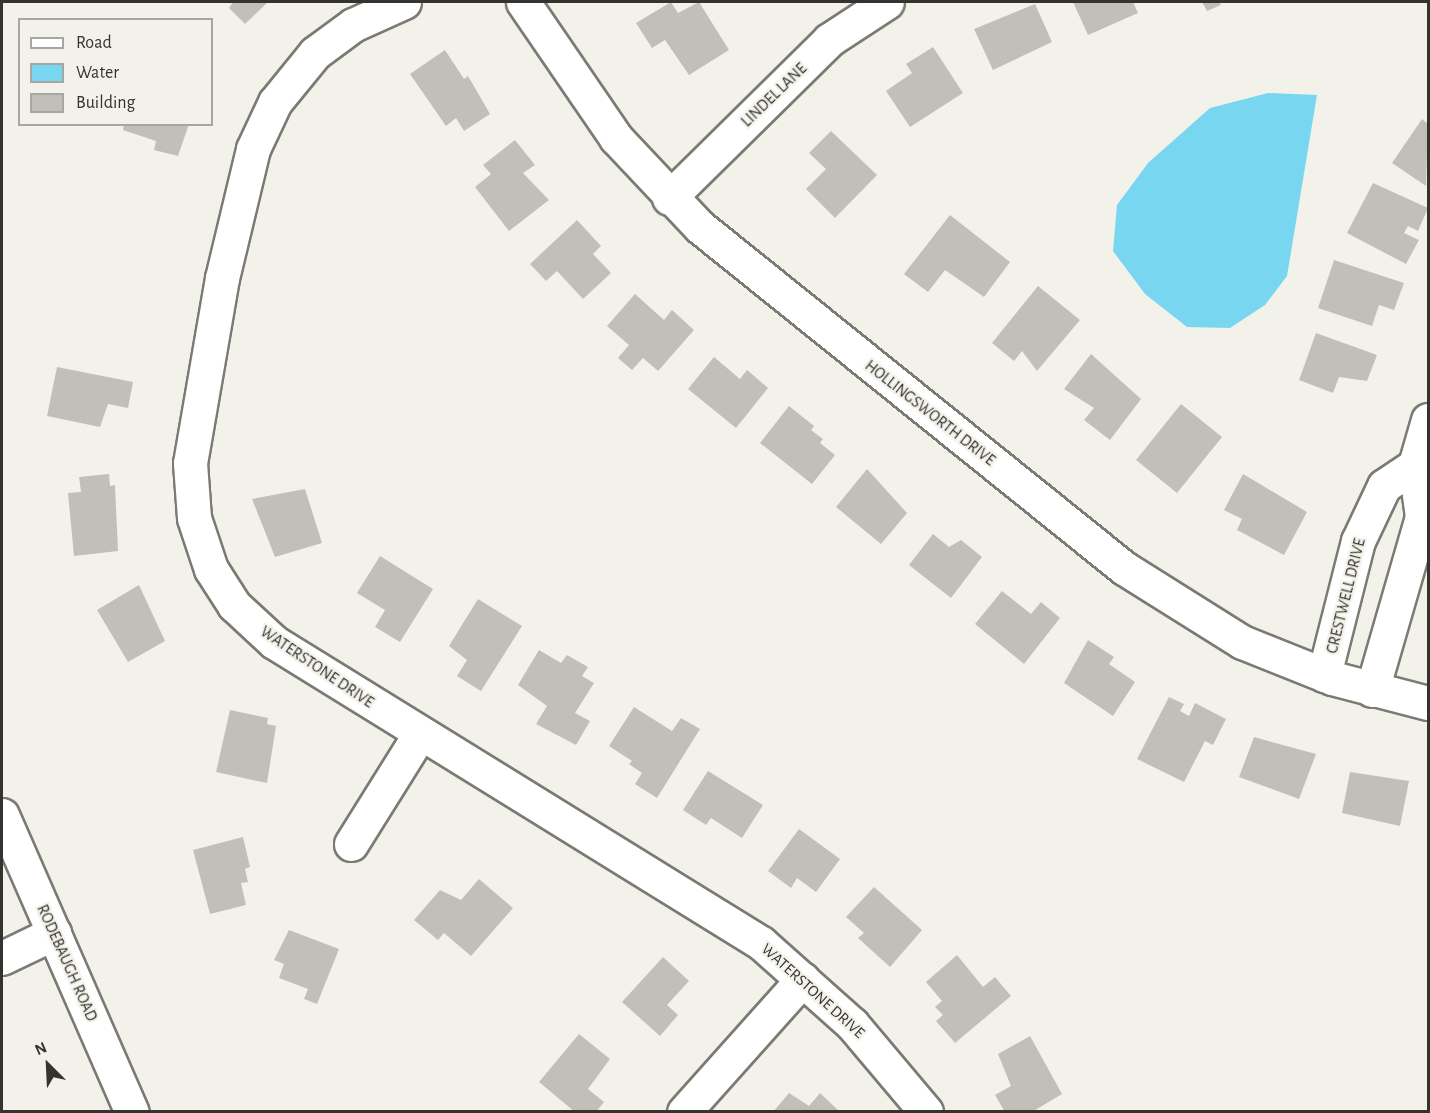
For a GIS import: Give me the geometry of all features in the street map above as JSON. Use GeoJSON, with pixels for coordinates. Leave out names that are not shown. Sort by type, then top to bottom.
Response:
{"type":"FeatureCollection","features":[{"type":"Feature","properties":{"kind":"street","name":"WATERSTONE DRIVE"},"geometry":{"type":"LineString","coordinates":[[404,2],[353,25],[315,53],[284,88],[257,138],[220,291],[194,435],[190,491],[204,552],[243,615],[274,642],[419,735],[728,920],[803,979],[870,1043],[926,1112]]}},
{"type":"Feature","properties":{"kind":"street","name":"HOLLINGSWORTH DRIVE"},"geometry":{"type":"LineString","coordinates":[[523,2],[583,95],[669,198],[748,270],[1147,584],[1234,638],[1324,675],[1372,690],[1428,703]]}},
{"type":"Feature","properties":{"kind":"street","name":"LINDEL LANE"},"geometry":{"type":"LineString","coordinates":[[669,198],[830,40],[887,2]]}},
{"type":"Feature","properties":{"kind":"street"},"geometry":{"type":"LineString","coordinates":[[1372,690],[1422,517],[1415,465],[1428,420]]}},
{"type":"Feature","properties":{"kind":"street","name":"CRESTWELL DRIVE"},"geometry":{"type":"LineString","coordinates":[[1324,675],[1358,541],[1384,486],[1415,465]]}},
{"type":"Feature","properties":{"kind":"street"},"geometry":{"type":"LineString","coordinates":[[351,844],[419,735]]}},
{"type":"Feature","properties":{"kind":"street","name":"RODEBAUGH ROAD"},"geometry":{"type":"LineString","coordinates":[[2,815],[132,1112]]}},
{"type":"Feature","properties":{"kind":"street"},"geometry":{"type":"LineString","coordinates":[[2,958],[54,933]]}},
{"type":"Feature","properties":{"kind":"street"},"geometry":{"type":"LineString","coordinates":[[684,1112],[803,979]]}},
{"type":"Feature","properties":{"kind":"water"},"geometry":{"type":"Polygon","coordinates":[[[1268,93],[1317,95],[1287,276],[1265,305],[1230,328],[1187,327],[1145,294],[1113,251],[1117,205],[1148,163],[1210,108],[1268,93]]]}},
{"type":"Feature","properties":{"kind":"building"},"geometry":{"type":"Polygon","coordinates":[[[233,2],[268,2],[245,24],[229,8],[233,2]]]}},
{"type":"Feature","properties":{"kind":"building"},"geometry":{"type":"Polygon","coordinates":[[[671,2],[678,13],[699,2],[729,50],[689,75],[665,40],[652,48],[636,23],[671,2]]]}},
{"type":"Feature","properties":{"kind":"building"},"geometry":{"type":"Polygon","coordinates":[[[1073,2],[1133,2],[1138,13],[1088,35],[1073,2]]]}},
{"type":"Feature","properties":{"kind":"building"},"geometry":{"type":"Polygon","coordinates":[[[1202,2],[1219,2],[1221,5],[1207,11],[1202,2]]]}},
{"type":"Feature","properties":{"kind":"building"},"geometry":{"type":"Polygon","coordinates":[[[1035,4],[1052,42],[993,70],[974,29],[1035,4]]]}},
{"type":"Feature","properties":{"kind":"building"},"geometry":{"type":"Polygon","coordinates":[[[933,47],[963,93],[910,127],[886,91],[912,73],[906,64],[933,47]]]}},
{"type":"Feature","properties":{"kind":"building"},"geometry":{"type":"Polygon","coordinates":[[[445,50],[464,79],[468,76],[490,114],[464,131],[456,118],[446,126],[410,74],[445,50]]]}},
{"type":"Feature","properties":{"kind":"building"},"geometry":{"type":"Polygon","coordinates":[[[1422,119],[1428,124],[1426,186],[1392,163],[1422,119]]]}},
{"type":"Feature","properties":{"kind":"building"},"geometry":{"type":"Polygon","coordinates":[[[124,126],[188,126],[178,156],[154,150],[156,141],[123,130],[124,126]]]}},
{"type":"Feature","properties":{"kind":"building"},"geometry":{"type":"Polygon","coordinates":[[[831,131],[877,175],[835,218],[806,189],[826,169],[809,153],[831,131]]]}},
{"type":"Feature","properties":{"kind":"building"},"geometry":{"type":"Polygon","coordinates":[[[515,140],[535,165],[523,173],[549,200],[509,231],[475,187],[491,174],[483,165],[515,140]]]}},
{"type":"Feature","properties":{"kind":"building"},"geometry":{"type":"Polygon","coordinates":[[[1373,183],[1428,208],[1418,231],[1408,226],[1404,233],[1419,240],[1406,264],[1347,233],[1373,183]]]}},
{"type":"Feature","properties":{"kind":"building"},"geometry":{"type":"Polygon","coordinates":[[[950,215],[1010,262],[984,297],[945,270],[928,292],[904,274],[950,215]]]}},
{"type":"Feature","properties":{"kind":"building"},"geometry":{"type":"Polygon","coordinates":[[[577,220],[601,246],[593,254],[611,273],[583,299],[557,271],[546,281],[530,264],[577,220]]]}},
{"type":"Feature","properties":{"kind":"building"},"geometry":{"type":"Polygon","coordinates":[[[1334,260],[1404,283],[1394,310],[1379,305],[1372,326],[1318,308],[1334,260]]]}},
{"type":"Feature","properties":{"kind":"building"},"geometry":{"type":"Polygon","coordinates":[[[1038,286],[1080,320],[1037,371],[1022,351],[1014,361],[992,343],[1038,286]]]}},
{"type":"Feature","properties":{"kind":"building"},"geometry":{"type":"Polygon","coordinates":[[[635,294],[664,320],[672,310],[694,330],[658,371],[643,358],[632,370],[618,358],[629,345],[607,326],[635,294]]]}},
{"type":"Feature","properties":{"kind":"building"},"geometry":{"type":"Polygon","coordinates":[[[1316,333],[1377,355],[1367,381],[1339,377],[1333,393],[1299,380],[1316,333]]]}},
{"type":"Feature","properties":{"kind":"building"},"geometry":{"type":"Polygon","coordinates":[[[1091,354],[1141,399],[1110,440],[1084,420],[1094,408],[1064,389],[1091,354]]]}},
{"type":"Feature","properties":{"kind":"building"},"geometry":{"type":"Polygon","coordinates":[[[714,357],[740,379],[747,370],[768,388],[736,428],[688,389],[714,357]]]}},
{"type":"Feature","properties":{"kind":"building"},"geometry":{"type":"Polygon","coordinates":[[[57,367],[133,382],[128,408],[108,404],[100,427],[47,416],[57,367]]]}},
{"type":"Feature","properties":{"kind":"building"},"geometry":{"type":"Polygon","coordinates":[[[1181,404],[1222,437],[1177,493],[1136,460],[1181,404]]]}},
{"type":"Feature","properties":{"kind":"building"},"geometry":{"type":"Polygon","coordinates":[[[789,406],[814,426],[811,430],[823,439],[820,443],[835,455],[812,484],[760,443],[789,406]]]}},
{"type":"Feature","properties":{"kind":"building"},"geometry":{"type":"Polygon","coordinates":[[[867,469],[907,513],[881,544],[836,507],[867,469]]]}},
{"type":"Feature","properties":{"kind":"building"},"geometry":{"type":"Polygon","coordinates":[[[109,474],[110,486],[115,485],[118,551],[74,556],[68,493],[81,492],[79,477],[109,474]]]}},
{"type":"Feature","properties":{"kind":"building"},"geometry":{"type":"Polygon","coordinates":[[[1243,474],[1307,512],[1284,555],[1237,530],[1242,519],[1224,510],[1243,474]]]}},
{"type":"Feature","properties":{"kind":"building"},"geometry":{"type":"Polygon","coordinates":[[[305,489],[322,543],[275,557],[252,499],[305,489]]]}},
{"type":"Feature","properties":{"kind":"building"},"geometry":{"type":"Polygon","coordinates":[[[933,534],[949,547],[961,540],[982,557],[951,598],[909,565],[933,534]]]}},
{"type":"Feature","properties":{"kind":"building"},"geometry":{"type":"Polygon","coordinates":[[[380,556],[433,589],[400,642],[375,627],[385,610],[357,593],[380,556]]]}},
{"type":"Feature","properties":{"kind":"building"},"geometry":{"type":"Polygon","coordinates":[[[139,585],[165,641],[128,662],[97,610],[139,585]]]}},
{"type":"Feature","properties":{"kind":"building"},"geometry":{"type":"Polygon","coordinates":[[[1002,591],[1031,614],[1041,602],[1060,618],[1024,664],[975,624],[1002,591]]]}},
{"type":"Feature","properties":{"kind":"building"},"geometry":{"type":"Polygon","coordinates":[[[478,599],[522,626],[481,691],[457,676],[467,660],[449,646],[478,599]]]}},
{"type":"Feature","properties":{"kind":"building"},"geometry":{"type":"Polygon","coordinates":[[[1088,640],[1114,657],[1109,664],[1135,682],[1113,716],[1064,683],[1088,640]]]}},
{"type":"Feature","properties":{"kind":"building"},"geometry":{"type":"Polygon","coordinates":[[[539,650],[561,663],[567,655],[588,667],[582,676],[594,683],[575,713],[590,721],[576,745],[536,724],[547,706],[518,685],[539,650]]]}},
{"type":"Feature","properties":{"kind":"building"},"geometry":{"type":"Polygon","coordinates":[[[1169,697],[1184,704],[1180,711],[1189,716],[1195,703],[1226,719],[1213,745],[1205,741],[1184,782],[1137,759],[1169,697]]]}},
{"type":"Feature","properties":{"kind":"building"},"geometry":{"type":"Polygon","coordinates":[[[634,707],[672,731],[681,718],[700,729],[657,798],[635,784],[642,773],[629,764],[632,761],[609,746],[634,707]]]}},
{"type":"Feature","properties":{"kind":"building"},"geometry":{"type":"Polygon","coordinates":[[[230,710],[268,718],[267,724],[276,726],[267,783],[216,772],[230,710]]]}},
{"type":"Feature","properties":{"kind":"building"},"geometry":{"type":"Polygon","coordinates":[[[1254,737],[1316,754],[1299,799],[1239,777],[1254,737]]]}},
{"type":"Feature","properties":{"kind":"building"},"geometry":{"type":"Polygon","coordinates":[[[708,771],[763,805],[742,838],[711,818],[706,825],[683,810],[708,771]]]}},
{"type":"Feature","properties":{"kind":"building"},"geometry":{"type":"Polygon","coordinates":[[[1350,772],[1409,781],[1400,826],[1342,813],[1350,772]]]}},
{"type":"Feature","properties":{"kind":"building"},"geometry":{"type":"Polygon","coordinates":[[[799,829],[840,859],[816,892],[797,878],[791,888],[768,871],[799,829]]]}},
{"type":"Feature","properties":{"kind":"building"},"geometry":{"type":"Polygon","coordinates":[[[243,837],[250,867],[245,869],[248,882],[241,883],[246,905],[210,914],[193,850],[243,837]]]}},
{"type":"Feature","properties":{"kind":"building"},"geometry":{"type":"Polygon","coordinates":[[[479,879],[513,908],[471,956],[444,933],[438,940],[414,920],[440,890],[461,900],[479,879]]]}},
{"type":"Feature","properties":{"kind":"building"},"geometry":{"type":"Polygon","coordinates":[[[874,887],[922,930],[890,967],[858,938],[864,933],[846,917],[874,887]]]}},
{"type":"Feature","properties":{"kind":"building"},"geometry":{"type":"Polygon","coordinates":[[[289,930],[339,949],[317,1004],[304,999],[308,989],[279,978],[284,964],[274,960],[289,930]]]}},
{"type":"Feature","properties":{"kind":"building"},"geometry":{"type":"Polygon","coordinates":[[[957,955],[983,987],[995,977],[1011,996],[955,1043],[936,1021],[943,1015],[935,1007],[942,1001],[926,982],[957,955]]]}},
{"type":"Feature","properties":{"kind":"building"},"geometry":{"type":"Polygon","coordinates":[[[663,957],[689,981],[667,1005],[678,1015],[660,1036],[622,1002],[663,957]]]}},
{"type":"Feature","properties":{"kind":"building"},"geometry":{"type":"Polygon","coordinates":[[[579,1034],[610,1059],[588,1089],[604,1102],[596,1112],[575,1112],[539,1082],[579,1034]]]}},
{"type":"Feature","properties":{"kind":"building"},"geometry":{"type":"Polygon","coordinates":[[[1030,1036],[1062,1094],[1032,1112],[1005,1112],[995,1095],[1011,1086],[998,1054],[1030,1036]]]}},
{"type":"Feature","properties":{"kind":"building"},"geometry":{"type":"Polygon","coordinates":[[[789,1093],[809,1106],[820,1093],[840,1112],[773,1112],[789,1093]]]}}]}
